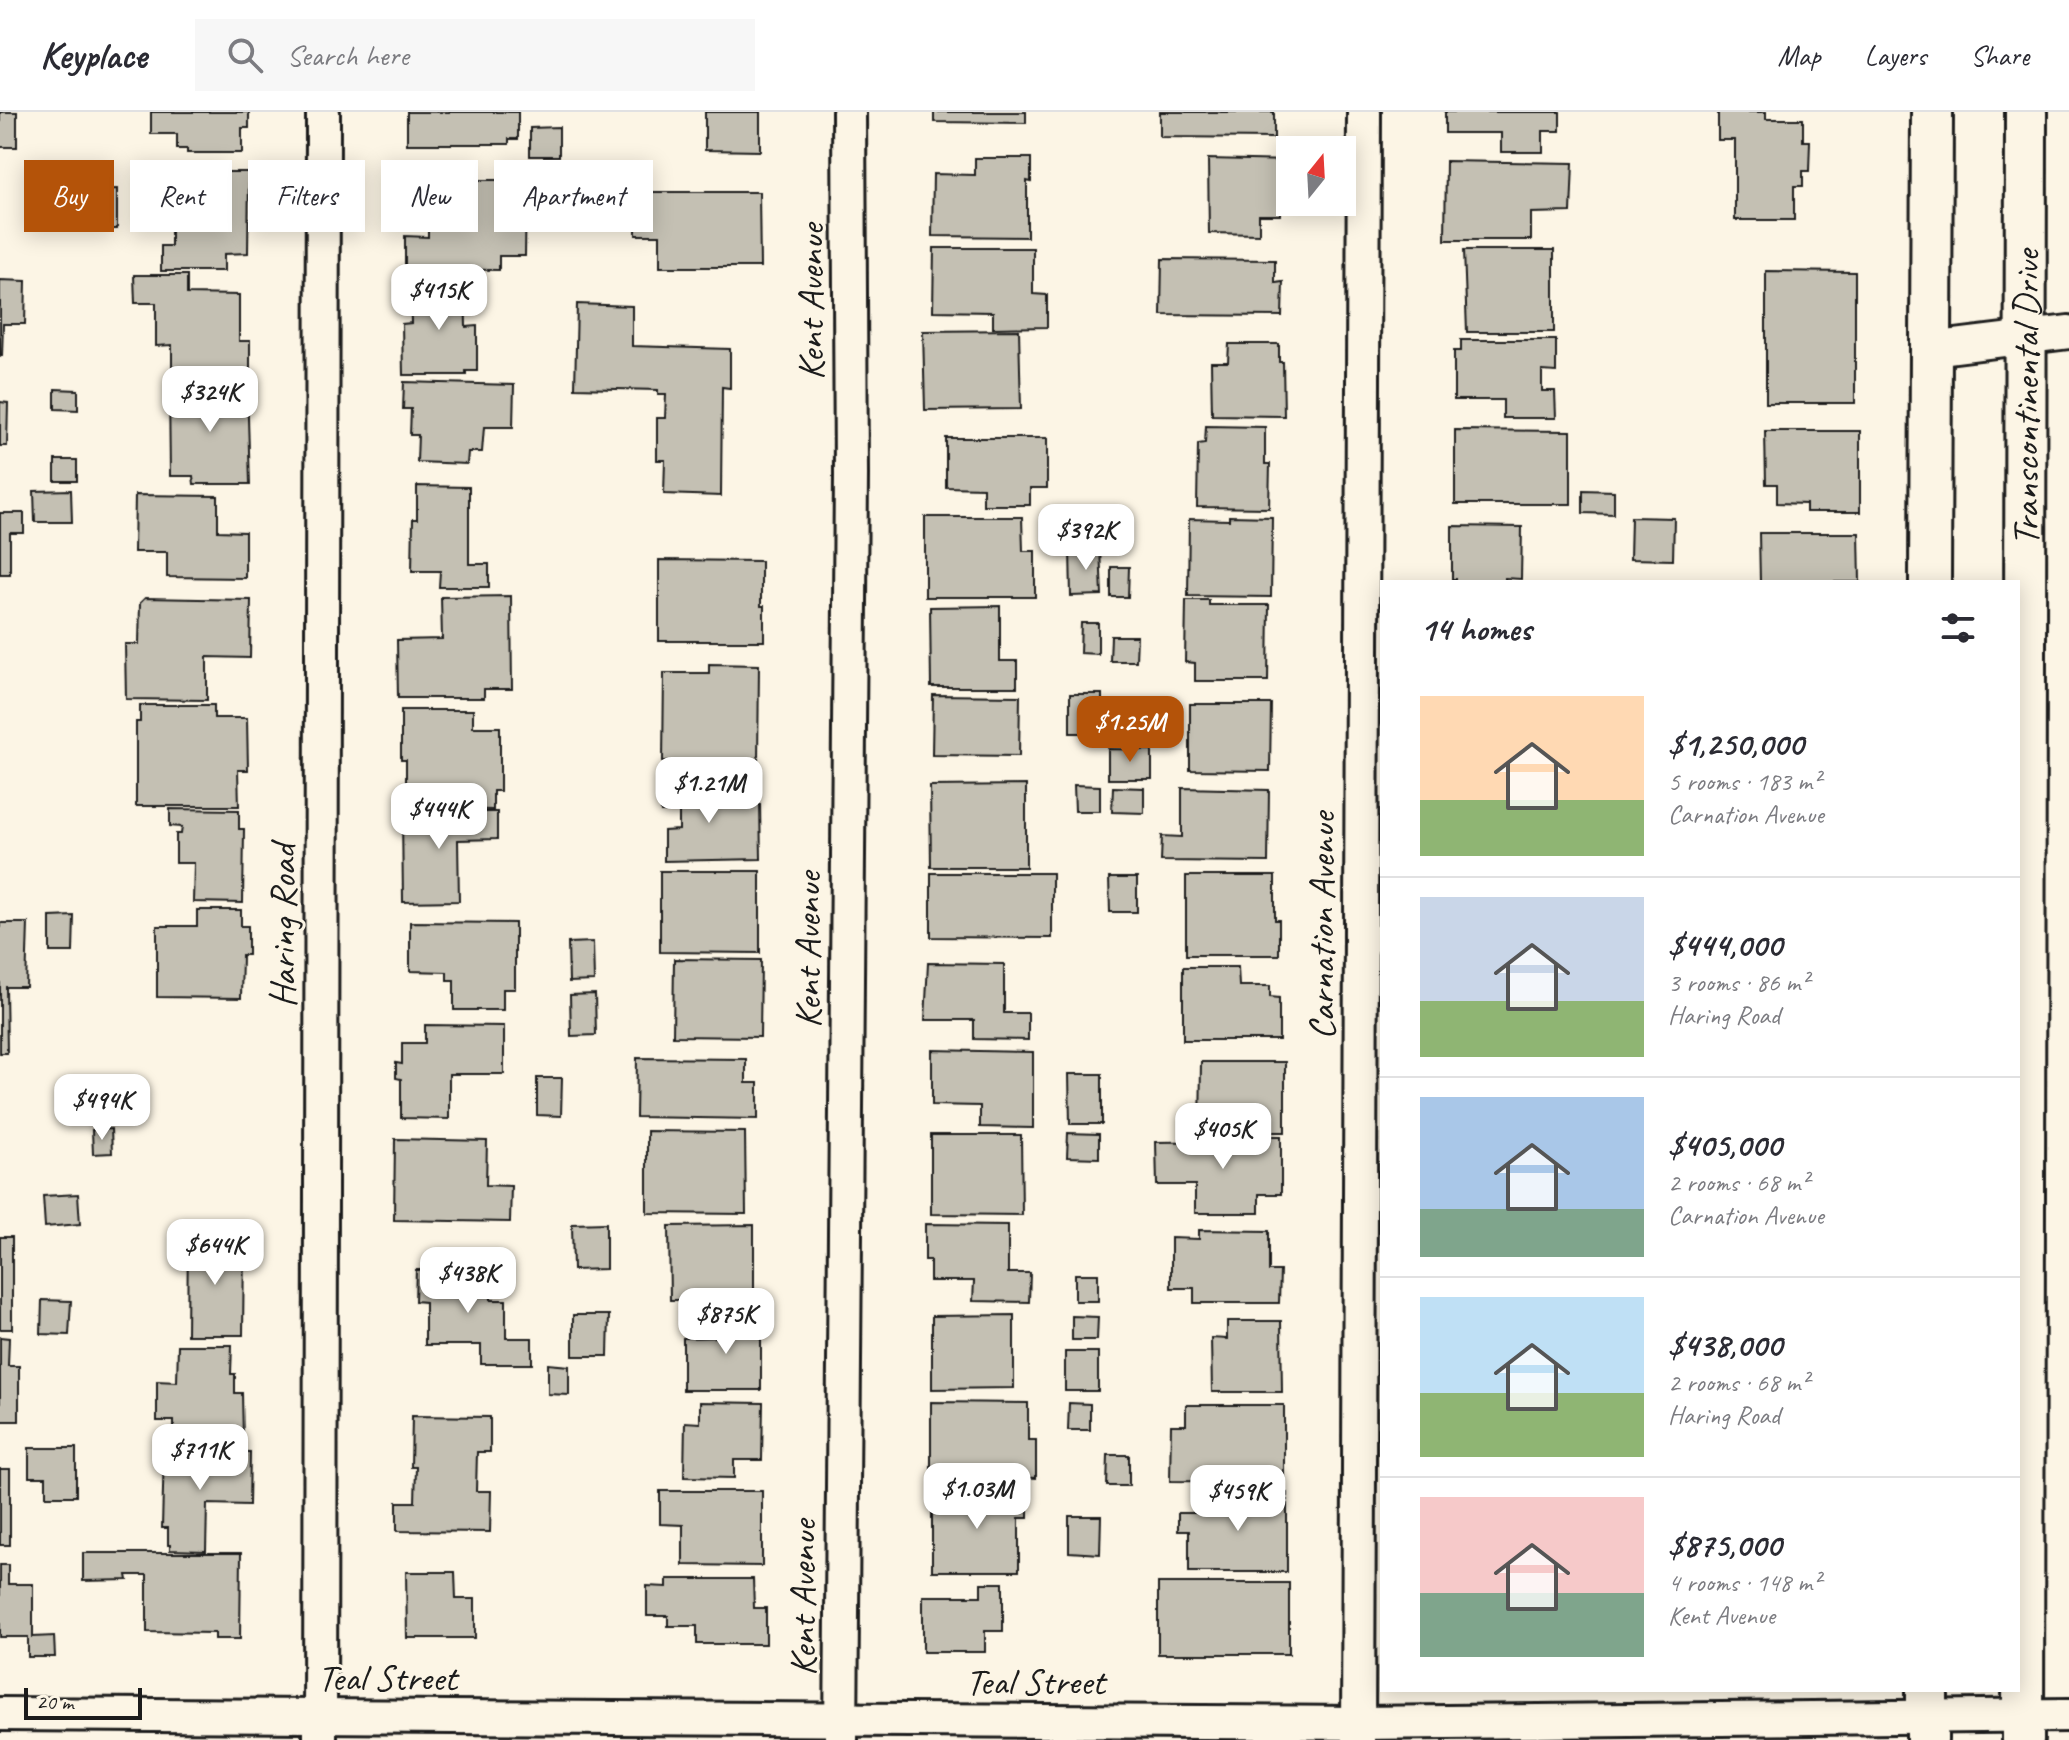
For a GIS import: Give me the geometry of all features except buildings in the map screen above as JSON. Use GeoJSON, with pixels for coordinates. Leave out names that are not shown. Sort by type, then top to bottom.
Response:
{"type":"FeatureCollection","features":[{"type":"Feature","properties":{"kind":"street","name":"Haring Road"},"geometry":{"type":"LineString","coordinates":[[320,1728],[323,112]]}},
{"type":"Feature","properties":{"kind":"street","name":"Kent Avenue"},"geometry":{"type":"LineString","coordinates":[[841,1730],[851,475],[849,112]]}},
{"type":"Feature","properties":{"kind":"street","name":"Carnation Avenue"},"geometry":{"type":"LineString","coordinates":[[1358,1731],[1364,112]]}},
{"type":"Feature","properties":{"kind":"street"},"geometry":{"type":"LineString","coordinates":[[1930,580],[1932,112]]}},
{"type":"Feature","properties":{"kind":"street","name":"Transcontinental Drive"},"geometry":{"type":"LineString","coordinates":[[2019,112],[2026,337],[2023,1728]]}},
{"type":"Feature","properties":{"kind":"street"},"geometry":{"type":"LineString","coordinates":[[1931,349],[2069,332]]}},
{"type":"Feature","properties":{"kind":"street","name":"Teal Street"},"geometry":{"type":"LineString","coordinates":[[0,1714],[320,1728],[1358,1731],[1927,1716],[2023,1728],[2069,1715]]}}]}
